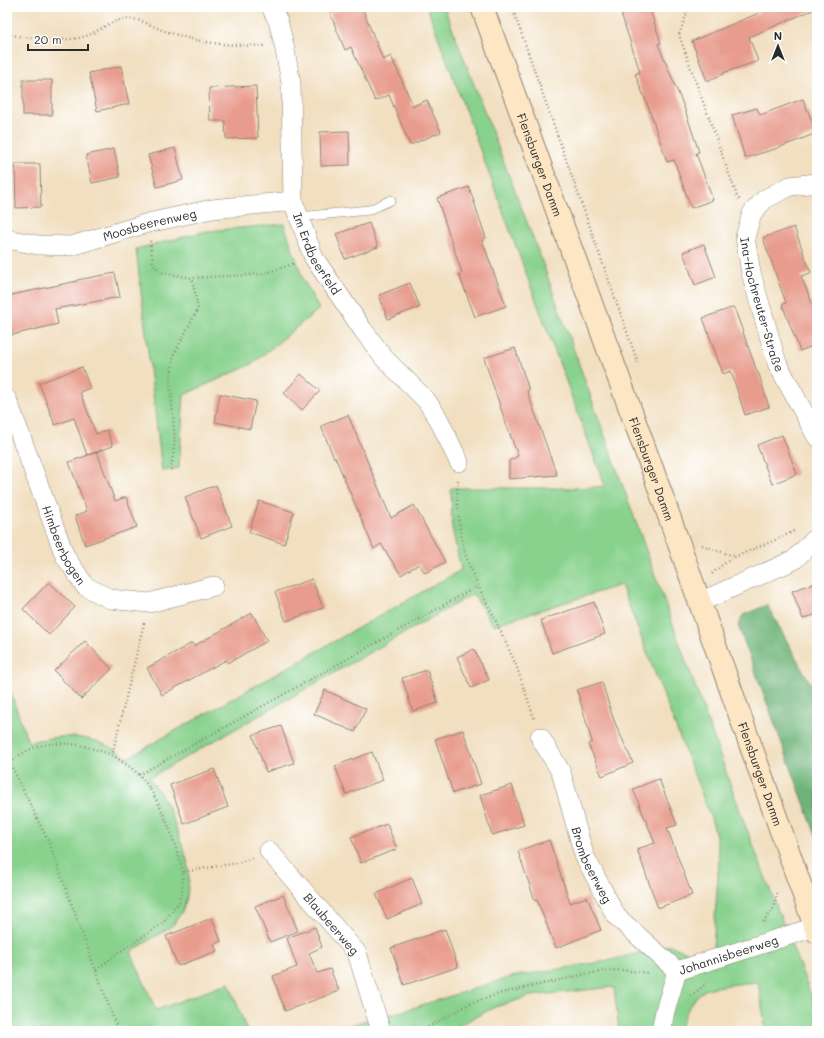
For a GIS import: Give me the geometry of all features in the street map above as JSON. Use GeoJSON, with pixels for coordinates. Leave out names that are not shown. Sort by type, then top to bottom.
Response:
{"type":"FeatureCollection","features":[{"type":"Feature","properties":{"kind":"street","name":"Im Erdbeerfeld"},"geometry":{"type":"LineString","coordinates":[[271,7],[278,21],[291,82],[296,209],[314,258],[384,358],[426,400],[438,418],[459,462]]}},
{"type":"Feature","properties":{"kind":"street","name":"Flensburger Damm"},"geometry":{"type":"LineString","coordinates":[[482,7],[700,602],[816,930]]}},
{"type":"Feature","properties":{"kind":"street","name":"Ina-Hochreuter-Straße"},"geometry":{"type":"LineString","coordinates":[[817,183],[790,186],[765,199],[752,213],[745,237],[751,273],[777,363],[817,437]]}},
{"type":"Feature","properties":{"kind":"street","name":"Moosbeerenweg"},"geometry":{"type":"LineString","coordinates":[[7,239],[38,245],[71,246],[148,223],[212,209],[296,209]]}},
{"type":"Feature","properties":{"kind":"street","name":"Himbeerbogen"},"geometry":{"type":"LineString","coordinates":[[7,399],[64,556],[85,586],[110,599],[149,603],[214,586]]}},
{"type":"Feature","properties":{"kind":"street"},"geometry":{"type":"LineString","coordinates":[[700,602],[794,560],[817,537]]}},
{"type":"Feature","properties":{"kind":"street","name":"Brombeerweg"},"geometry":{"type":"LineString","coordinates":[[540,737],[561,772],[584,855],[616,916],[677,971]]}},
{"type":"Feature","properties":{"kind":"street","name":"Blaubeerweg"},"geometry":{"type":"LineString","coordinates":[[269,851],[357,952],[381,1031]]}},
{"type":"Feature","properties":{"kind":"street","name":"Johannisbeerweg"},"geometry":{"type":"LineString","coordinates":[[661,1031],[665,1011],[677,971],[816,930]]}},
{"type":"Feature","properties":{"kind":"lane"},"geometry":{"type":"LineString","coordinates":[[296,209],[369,210],[391,200]]}},
{"type":"Feature","properties":{"kind":"path"},"geometry":{"type":"LineString","coordinates":[[689,7],[679,35],[737,196],[752,213]]}},
{"type":"Feature","properties":{"kind":"path"},"geometry":{"type":"LineString","coordinates":[[7,34],[25,38],[74,39],[87,36],[105,26],[127,18],[137,19],[163,31],[189,39],[225,45],[268,46]]}},
{"type":"Feature","properties":{"kind":"path"},"geometry":{"type":"LineString","coordinates":[[148,223],[153,263],[160,272],[192,278],[263,274],[314,258]]}},
{"type":"Feature","properties":{"kind":"path"},"geometry":{"type":"LineString","coordinates":[[171,470],[175,441],[170,382],[174,354],[198,309],[192,278]]}},
{"type":"Feature","properties":{"kind":"path"},"geometry":{"type":"LineString","coordinates":[[459,462],[457,496],[460,531],[465,554],[478,586],[516,665],[540,737]]}},
{"type":"Feature","properties":{"kind":"path"},"geometry":{"type":"LineString","coordinates":[[712,574],[721,565],[736,556],[795,531]]}},
{"type":"Feature","properties":{"kind":"path"},"geometry":{"type":"LineString","coordinates":[[702,545],[736,556]]}},
{"type":"Feature","properties":{"kind":"path"},"geometry":{"type":"LineString","coordinates":[[139,775],[478,586]]}},
{"type":"Feature","properties":{"kind":"path"},"geometry":{"type":"LineString","coordinates":[[112,755],[149,603]]}},
{"type":"Feature","properties":{"kind":"path"},"geometry":{"type":"LineString","coordinates":[[10,763],[30,749],[48,745],[63,743],[94,748],[112,755],[139,775],[160,808],[176,847],[183,872],[182,890],[179,902],[163,923],[118,952],[96,970]]}},
{"type":"Feature","properties":{"kind":"path"},"geometry":{"type":"LineString","coordinates":[[7,757],[50,845],[118,1031]]}},
{"type":"Feature","properties":{"kind":"path"},"geometry":{"type":"LineString","coordinates":[[183,872],[237,863],[269,851]]}},
{"type":"Feature","properties":{"kind":"path"},"geometry":{"type":"LineString","coordinates":[[421,1031],[471,1004],[502,993],[605,971],[620,970],[648,973],[677,971]]}},
{"type":"Feature","properties":{"kind":"green space"},"geometry":{"type":"Polygon","coordinates":[[[427,7],[444,7],[540,256],[744,822],[817,1011],[817,1031],[766,1031],[758,982],[722,986],[705,990],[700,993],[692,1003],[679,1031],[619,1031],[614,987],[531,996],[495,1007],[448,1031],[326,1031],[403,1011],[511,977],[607,961],[670,945],[691,953],[701,952],[713,948],[719,860],[717,840],[712,821],[621,585],[493,625],[473,594],[149,778],[162,796],[172,816],[187,860],[189,878],[187,897],[183,910],[173,925],[131,952],[156,1010],[229,983],[247,1031],[7,1031],[7,682],[28,742],[59,737],[77,737],[104,744],[127,758],[461,570],[452,528],[451,488],[583,488],[605,486],[427,7]]]}},
{"type":"Feature","properties":{"kind":"green space"},"geometry":{"type":"Polygon","coordinates":[[[284,224],[303,279],[319,309],[252,364],[184,395],[179,468],[162,471],[136,249],[207,231],[284,224]]]}},
{"type":"Feature","properties":{"kind":"green space"},"geometry":{"type":"Polygon","coordinates":[[[767,605],[809,681],[817,688],[817,838],[738,625],[743,615],[767,605]]]}},
{"type":"Feature","properties":{"kind":"building"},"geometry":{"type":"Polygon","coordinates":[[[346,7],[362,7],[383,60],[391,56],[413,106],[427,100],[441,132],[410,145],[389,95],[375,101],[351,47],[345,50],[330,13],[346,7]]]}},
{"type":"Feature","properties":{"kind":"building"},"geometry":{"type":"Polygon","coordinates":[[[619,7],[649,7],[661,43],[658,44],[684,107],[699,152],[696,153],[713,200],[691,208],[674,160],[667,162],[635,74],[640,72],[619,7]]]}},
{"type":"Feature","properties":{"kind":"building"},"geometry":{"type":"Polygon","coordinates":[[[756,7],[817,8],[749,37],[758,61],[723,73],[724,74],[707,81],[692,41],[759,13],[756,7]]]}},
{"type":"Feature","properties":{"kind":"building"},"geometry":{"type":"Polygon","coordinates":[[[121,66],[129,104],[97,111],[89,73],[121,66]]]}},
{"type":"Feature","properties":{"kind":"building"},"geometry":{"type":"Polygon","coordinates":[[[23,80],[52,80],[52,115],[23,115],[23,80]]]}},
{"type":"Feature","properties":{"kind":"building"},"geometry":{"type":"Polygon","coordinates":[[[256,86],[258,138],[226,139],[225,121],[210,121],[209,88],[256,86]]]}},
{"type":"Feature","properties":{"kind":"building"},"geometry":{"type":"Polygon","coordinates":[[[803,99],[817,133],[775,149],[745,158],[732,115],[757,108],[760,115],[803,99]]]}},
{"type":"Feature","properties":{"kind":"building"},"geometry":{"type":"Polygon","coordinates":[[[349,131],[350,165],[321,166],[320,132],[349,131]]]}},
{"type":"Feature","properties":{"kind":"building"},"geometry":{"type":"Polygon","coordinates":[[[175,148],[183,180],[157,187],[148,155],[175,148]]]}},
{"type":"Feature","properties":{"kind":"building"},"geometry":{"type":"Polygon","coordinates":[[[114,149],[120,177],[92,183],[86,155],[114,149]]]}},
{"type":"Feature","properties":{"kind":"building"},"geometry":{"type":"Polygon","coordinates":[[[15,164],[40,164],[41,207],[16,208],[15,164]]]}},
{"type":"Feature","properties":{"kind":"building"},"geometry":{"type":"Polygon","coordinates":[[[469,187],[486,238],[482,240],[506,306],[475,317],[459,274],[462,273],[437,198],[469,187]]]}},
{"type":"Feature","properties":{"kind":"building"},"geometry":{"type":"Polygon","coordinates":[[[369,223],[378,247],[345,259],[336,234],[369,223]]]}},
{"type":"Feature","properties":{"kind":"building"},"geometry":{"type":"Polygon","coordinates":[[[794,227],[811,273],[801,276],[817,316],[817,344],[800,351],[782,304],[786,303],[763,238],[794,227]]]}},
{"type":"Feature","properties":{"kind":"building"},"geometry":{"type":"Polygon","coordinates":[[[704,244],[716,277],[695,285],[683,252],[704,244]]]}},
{"type":"Feature","properties":{"kind":"building"},"geometry":{"type":"Polygon","coordinates":[[[115,273],[120,297],[55,309],[58,324],[12,335],[7,311],[7,296],[115,273]]]}},
{"type":"Feature","properties":{"kind":"building"},"geometry":{"type":"Polygon","coordinates":[[[410,283],[420,307],[388,319],[379,295],[410,283]]]}},
{"type":"Feature","properties":{"kind":"building"},"geometry":{"type":"Polygon","coordinates":[[[734,307],[759,374],[769,407],[745,415],[731,371],[723,374],[703,318],[734,307]]]}},
{"type":"Feature","properties":{"kind":"building"},"geometry":{"type":"Polygon","coordinates":[[[515,348],[529,390],[527,391],[557,475],[509,479],[509,461],[518,456],[484,358],[515,348]]]}},
{"type":"Feature","properties":{"kind":"building"},"geometry":{"type":"Polygon","coordinates":[[[82,367],[90,388],[80,392],[96,434],[107,430],[113,446],[87,455],[74,418],[55,425],[39,383],[82,367]]]}},
{"type":"Feature","properties":{"kind":"building"},"geometry":{"type":"Polygon","coordinates":[[[301,374],[320,391],[302,410],[284,393],[301,374]]]}},
{"type":"Feature","properties":{"kind":"building"},"geometry":{"type":"Polygon","coordinates":[[[220,394],[256,401],[250,429],[215,422],[220,394]]]}},
{"type":"Feature","properties":{"kind":"building"},"geometry":{"type":"Polygon","coordinates":[[[348,415],[391,518],[414,505],[445,562],[425,573],[419,564],[401,575],[381,544],[374,549],[321,426],[348,415]]]}},
{"type":"Feature","properties":{"kind":"building"},"geometry":{"type":"Polygon","coordinates":[[[782,435],[797,474],[772,484],[757,445],[782,435]]]}},
{"type":"Feature","properties":{"kind":"building"},"geometry":{"type":"Polygon","coordinates":[[[97,452],[115,501],[126,497],[137,527],[85,545],[75,516],[87,511],[69,462],[97,452]]]}},
{"type":"Feature","properties":{"kind":"building"},"geometry":{"type":"Polygon","coordinates":[[[216,485],[232,526],[201,538],[185,497],[216,485]]]}},
{"type":"Feature","properties":{"kind":"building"},"geometry":{"type":"Polygon","coordinates":[[[259,501],[294,512],[284,544],[249,532],[259,501]]]}},
{"type":"Feature","properties":{"kind":"building"},"geometry":{"type":"Polygon","coordinates":[[[312,579],[323,608],[286,621],[275,592],[312,579]]]}},
{"type":"Feature","properties":{"kind":"building"},"geometry":{"type":"Polygon","coordinates":[[[49,582],[75,607],[49,635],[23,609],[49,582]]]}},
{"type":"Feature","properties":{"kind":"building"},"geometry":{"type":"Polygon","coordinates":[[[817,582],[817,614],[803,619],[792,591],[817,582]]]}},
{"type":"Feature","properties":{"kind":"building"},"geometry":{"type":"Polygon","coordinates":[[[594,602],[605,634],[552,653],[541,620],[594,602]]]}},
{"type":"Feature","properties":{"kind":"building"},"geometry":{"type":"Polygon","coordinates":[[[252,613],[267,641],[228,663],[226,660],[162,695],[147,668],[192,643],[194,646],[252,613]]]}},
{"type":"Feature","properties":{"kind":"building"},"geometry":{"type":"Polygon","coordinates":[[[85,641],[112,669],[81,699],[54,671],[85,641]]]}},
{"type":"Feature","properties":{"kind":"building"},"geometry":{"type":"Polygon","coordinates":[[[474,649],[489,680],[471,688],[457,657],[474,649]]]}},
{"type":"Feature","properties":{"kind":"building"},"geometry":{"type":"Polygon","coordinates":[[[427,670],[438,703],[413,711],[402,678],[427,670]]]}},
{"type":"Feature","properties":{"kind":"building"},"geometry":{"type":"Polygon","coordinates":[[[602,682],[613,718],[633,763],[602,776],[588,744],[592,742],[577,690],[602,682]]]}},
{"type":"Feature","properties":{"kind":"building"},"geometry":{"type":"Polygon","coordinates":[[[325,690],[366,709],[355,732],[314,714],[325,690]]]}},
{"type":"Feature","properties":{"kind":"building"},"geometry":{"type":"Polygon","coordinates":[[[281,726],[294,763],[266,772],[253,735],[281,726]]]}},
{"type":"Feature","properties":{"kind":"building"},"geometry":{"type":"Polygon","coordinates":[[[463,730],[481,784],[453,793],[435,739],[463,730]]]}},
{"type":"Feature","properties":{"kind":"building"},"geometry":{"type":"Polygon","coordinates":[[[372,752],[383,780],[346,794],[335,766],[372,752]]]}},
{"type":"Feature","properties":{"kind":"building"},"geometry":{"type":"Polygon","coordinates":[[[214,769],[228,807],[184,824],[170,785],[214,769]]]}},
{"type":"Feature","properties":{"kind":"building"},"geometry":{"type":"Polygon","coordinates":[[[659,779],[677,825],[667,828],[692,895],[658,908],[637,849],[655,843],[633,789],[659,779]]]}},
{"type":"Feature","properties":{"kind":"building"},"geometry":{"type":"Polygon","coordinates":[[[512,785],[524,825],[492,835],[480,795],[512,785]]]}},
{"type":"Feature","properties":{"kind":"building"},"geometry":{"type":"Polygon","coordinates":[[[387,824],[397,849],[361,863],[351,837],[387,824]]]}},
{"type":"Feature","properties":{"kind":"building"},"geometry":{"type":"Polygon","coordinates":[[[549,840],[570,903],[587,897],[601,930],[556,948],[537,900],[535,901],[518,851],[549,840]]]}},
{"type":"Feature","properties":{"kind":"building"},"geometry":{"type":"Polygon","coordinates":[[[412,878],[422,904],[387,919],[376,894],[412,878]]]}},
{"type":"Feature","properties":{"kind":"building"},"geometry":{"type":"Polygon","coordinates":[[[283,895],[298,931],[270,942],[255,906],[283,895]]]}},
{"type":"Feature","properties":{"kind":"building"},"geometry":{"type":"Polygon","coordinates":[[[212,918],[221,941],[214,944],[217,951],[178,966],[166,936],[212,918]]]}},
{"type":"Feature","properties":{"kind":"building"},"geometry":{"type":"Polygon","coordinates":[[[315,927],[322,947],[309,953],[317,973],[330,969],[339,991],[285,1011],[273,976],[297,967],[287,938],[315,927]]]}},
{"type":"Feature","properties":{"kind":"building"},"geometry":{"type":"Polygon","coordinates":[[[445,929],[458,967],[404,985],[391,948],[445,929]]]}}]}
